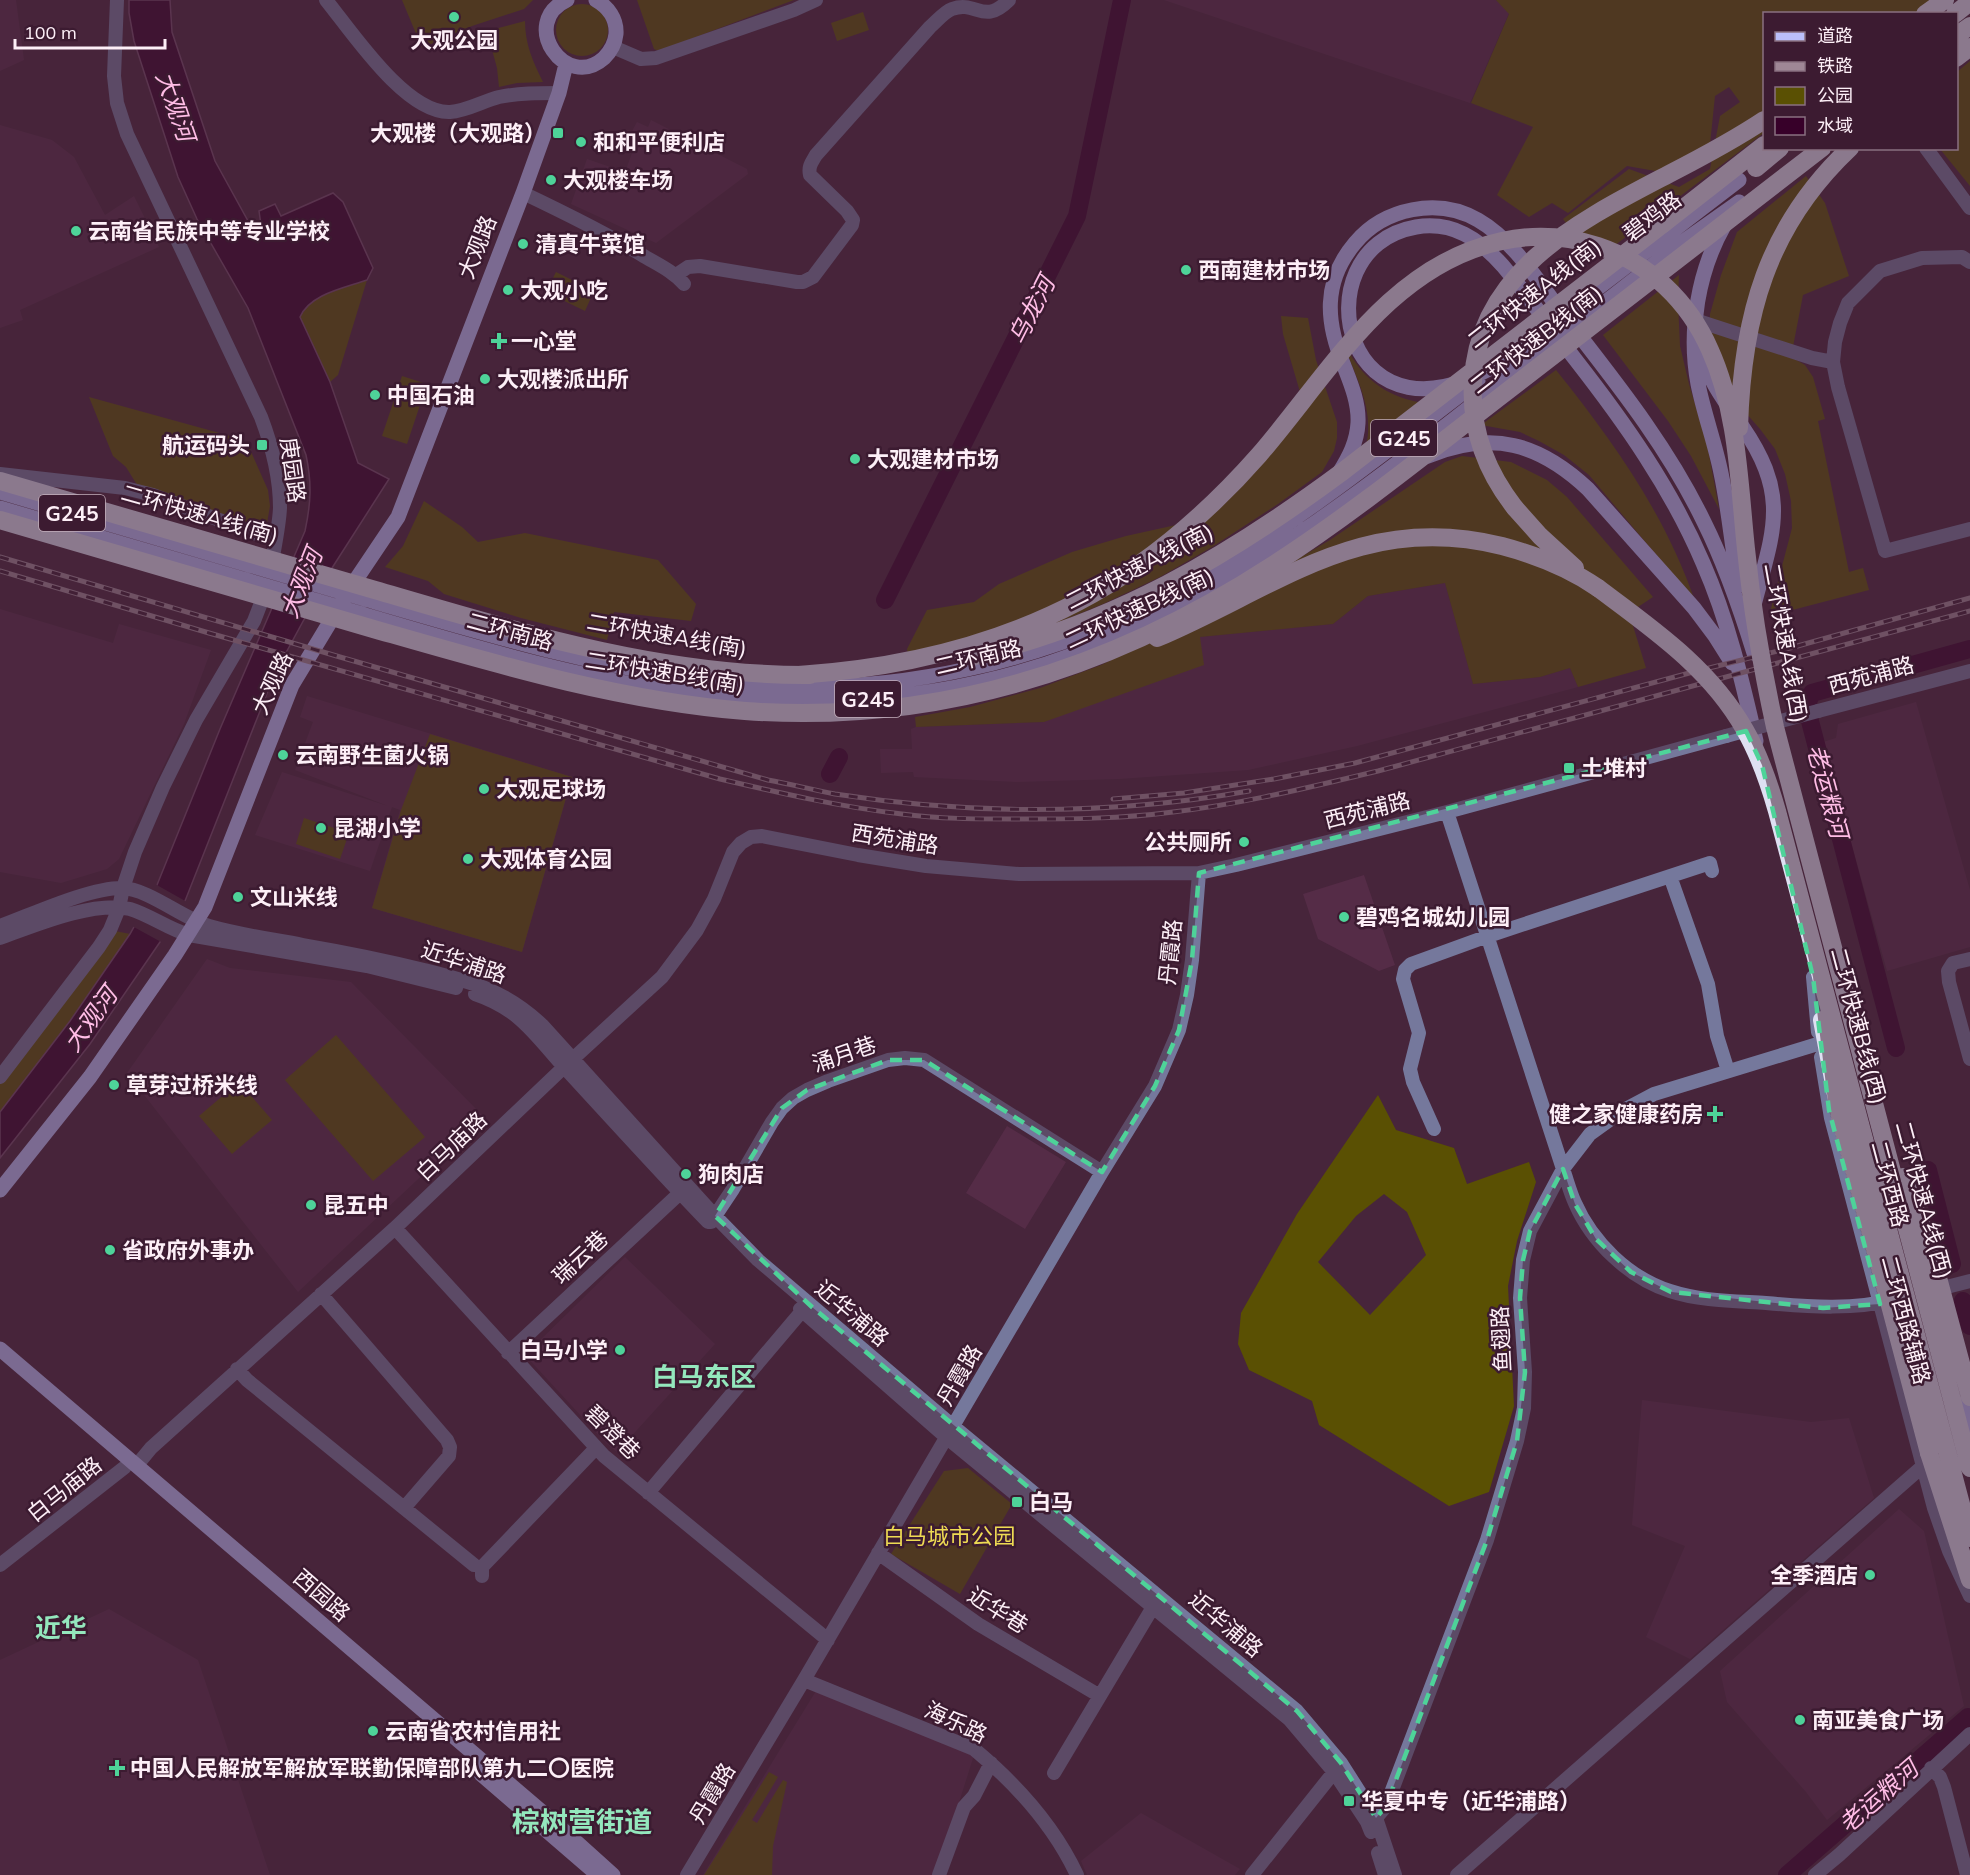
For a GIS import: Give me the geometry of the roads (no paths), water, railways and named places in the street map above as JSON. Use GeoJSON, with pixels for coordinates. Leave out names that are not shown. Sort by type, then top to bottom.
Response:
{"type":"FeatureCollection","features":[{"type":"Feature","properties":{"kind":"highway"},"geometry":{"type":"LineString","coordinates":[[1928,12],[1945,0]]}},
{"type":"Feature","properties":{"kind":"highway"},"geometry":{"type":"LineString","coordinates":[[1938,12],[1953,0]]}},
{"type":"Feature","properties":{"kind":"highway"},"geometry":{"type":"LineString","coordinates":[[1958,12],[1970,2]]}},
{"type":"Feature","properties":{"kind":"highway"},"geometry":{"type":"LineString","coordinates":[[1958,56],[1970,47]]}},
{"type":"Feature","properties":{"kind":"highway"},"geometry":{"type":"LineString","coordinates":[[1598,588],[1527,522],[1508,499],[1490,470],[1479,441],[1473,399],[1474,366],[1483,332],[1493,309],[1513,280],[1532,259],[1561,236],[1593,214],[1711,152],[1763,121]]}},
{"type":"Feature","properties":{"kind":"highway","name":"二环快速A线(南)"},"geometry":{"type":"LineString","coordinates":[[0,478],[400,597],[553,639],[620,654],[696,668],[799,675],[849,674],[945,662],[1042,638],[1092,619],[1142,597],[1253,534],[1342,472],[1763,146]]}},
{"type":"Feature","properties":{"kind":"highway","name":"碧鸡路"},"geometry":{"type":"LineString","coordinates":[[1745,187],[1778,150]]}},
{"type":"Feature","properties":{"kind":"highway","name":"碧鸡路"},"geometry":{"type":"LineString","coordinates":[[1745,187],[1808,150]]}},
{"type":"Feature","properties":{"kind":"highway","name":"二环快速B线(南)"},"geometry":{"type":"LineString","coordinates":[[0,522],[476,657],[612,690],[690,705],[742,711],[798,713],[882,709],[976,694],[1080,664],[1133,643],[1199,609],[1311,540],[1416,462],[1819,150]]}},
{"type":"Feature","properties":{"kind":"highway"},"geometry":{"type":"LineString","coordinates":[[1740,486],[1741,388],[1752,317],[1763,276],[1779,239],[1800,205],[1826,172],[1848,150]]}},
{"type":"Feature","properties":{"kind":"highway"},"geometry":{"type":"LineString","coordinates":[[799,675],[874,668],[958,649],[1043,620],[1104,587],[1164,546],[1220,496],[1270,442],[1352,340],[1395,298],[1417,280],[1452,258],[1470,250],[1506,240],[1541,237],[1591,243],[1635,263],[1672,292],[1698,326],[1716,364],[1731,421],[1740,486]]}},
{"type":"Feature","properties":{"kind":"highway","name":"二环快速A线(西)"},"geometry":{"type":"LineString","coordinates":[[1740,486],[1752,603],[1767,692],[1787,778],[1861,1038],[1970,1468]]}},
{"type":"Feature","properties":{"kind":"highway"},"geometry":{"type":"LineString","coordinates":[[1080,664],[1131,649],[1189,625],[1322,560],[1364,546],[1393,540],[1436,537],[1493,544],[1556,565],[1598,588]]}},
{"type":"Feature","properties":{"kind":"highway","name":"二环快速B线(西)"},"geometry":{"type":"LineString","coordinates":[[1598,588],[1690,660],[1725,699],[1745,730],[1770,788],[1970,1538]]}},
{"type":"Feature","properties":{"kind":"highway"},"geometry":{"type":"LineString","coordinates":[[1812,944],[1837,1106],[1926,1460],[1970,1580]]}},
{"type":"Feature","properties":{"kind":"highway"},"geometry":{"type":"LineString","coordinates":[[1861,1038],[1887,1136],[1930,1248],[1970,1397]]}},
{"type":"Feature","properties":{"kind":"main road"},"geometry":{"type":"LineString","coordinates":[[564,1],[552,12],[547,23],[546,35],[549,46],[566,64],[589,66],[600,61],[613,47],[616,33],[611,12],[604,4],[596,0]]}},
{"type":"Feature","properties":{"kind":"main road","name":"大观路"},"geometry":{"type":"LineString","coordinates":[[0,1190],[90,1077],[193,929],[223,863],[292,684],[353,584],[398,517],[523,193],[559,93],[566,64]]}},
{"type":"Feature","properties":{"kind":"main road"},"geometry":{"type":"LineString","coordinates":[[1745,187],[1713,249],[1703,279],[1695,323],[1694,348],[1696,376],[1723,478],[1737,572],[1751,643]]}},
{"type":"Feature","properties":{"kind":"main road","name":"碧鸡路"},"geometry":{"type":"LineString","coordinates":[[1339,506],[1536,345],[1745,187]]}},
{"type":"Feature","properties":{"kind":"main road"},"geometry":{"type":"LineString","coordinates":[[1296,518],[1314,502],[1340,472],[1354,446],[1357,434],[1356,401],[1333,338],[1330,316],[1334,282],[1342,261],[1363,234],[1372,226],[1393,215],[1404,211],[1429,208],[1460,212],[1486,225],[1516,255],[1652,431],[1678,472],[1708,530],[1734,590],[1751,643]]}},
{"type":"Feature","properties":{"kind":"main road"},"geometry":{"type":"LineString","coordinates":[[1511,356],[1476,377],[1443,388],[1418,389],[1395,384],[1385,379],[1376,373],[1361,356],[1351,334],[1348,306],[1351,287],[1358,270],[1369,254],[1391,236],[1409,228],[1429,226],[1447,227],[1462,232],[1482,245],[1496,258],[1615,410],[1667,489],[1696,546],[1717,596],[1747,701]]}},
{"type":"Feature","properties":{"kind":"main road"},"geometry":{"type":"LineString","coordinates":[[1695,323],[1697,342],[1706,368],[1718,392],[1760,455],[1772,489],[1771,537],[1752,612],[1751,643]]}},
{"type":"Feature","properties":{"kind":"main road","name":"碧鸡路"},"geometry":{"type":"LineString","coordinates":[[1296,518],[1355,476],[1511,356],[1536,345]]}},
{"type":"Feature","properties":{"kind":"main road"},"geometry":{"type":"LineString","coordinates":[[1339,506],[1401,468],[1450,448],[1502,443],[1537,452],[1571,473],[1588,489],[1694,608],[1727,655],[1747,701]]}},
{"type":"Feature","properties":{"kind":"main road","name":"二环南路"},"geometry":{"type":"LineString","coordinates":[[0,492],[142,542]]}},
{"type":"Feature","properties":{"kind":"main road","name":"二环南路"},"geometry":{"type":"LineString","coordinates":[[0,508],[142,542],[248,572],[555,666],[674,691],[726,698],[838,701],[892,697],[957,686],[1015,673],[1076,654],[1178,608],[1287,543],[1339,506]]}},
{"type":"Feature","properties":{"kind":"main road","name":"二环南路"},"geometry":{"type":"LineString","coordinates":[[364,606],[550,650],[676,676],[728,683],[780,686],[869,684],[970,668],[1071,640],[1171,595],[1246,551],[1296,518]]}},
{"type":"Feature","properties":{"kind":"main road","name":"二环西路"},"geometry":{"type":"LineString","coordinates":[[1751,643],[1970,1432]]}},
{"type":"Feature","properties":{"kind":"main road","name":"二环西路"},"geometry":{"type":"LineString","coordinates":[[1747,701],[1813,977],[1824,1042],[1890,1301],[1970,1573]]}},
{"type":"Feature","properties":{"kind":"main road","name":"西园路"},"geometry":{"type":"LineString","coordinates":[[0,1349],[598,1875]]}},
{"type":"Feature","properties":{"kind":"main road","name":"西园路"},"geometry":{"type":"LineString","coordinates":[[0,1363],[131,1466],[562,1829],[613,1875]]}},
{"type":"Feature","properties":{"kind":"street","name":"庚园路"},"geometry":{"type":"LineString","coordinates":[[0,1077],[110,930],[119,908],[135,852],[163,787],[196,720],[254,621],[268,584],[280,509],[276,464],[261,417],[127,134],[117,103],[114,76],[117,0]]}},
{"type":"Feature","properties":{"kind":"street"},"geometry":{"type":"LineString","coordinates":[[326,0],[401,90],[429,108],[449,112],[498,98],[528,93],[559,93]]}},
{"type":"Feature","properties":{"kind":"street"},"geometry":{"type":"LineString","coordinates":[[613,47],[641,59],[657,58],[794,10],[816,0]]}},
{"type":"Feature","properties":{"kind":"street"},"geometry":{"type":"LineString","coordinates":[[523,193],[559,209],[680,280],[688,267],[700,267],[803,282],[813,277],[852,225],[853,220],[847,211],[813,179],[809,169],[810,164],[930,27],[949,9],[960,7],[985,13],[995,12],[1009,0]]}},
{"type":"Feature","properties":{"kind":"street"},"geometry":{"type":"LineString","coordinates":[[1927,150],[1970,208]]}},
{"type":"Feature","properties":{"kind":"street"},"geometry":{"type":"LineString","coordinates":[[1970,262],[1962,257],[1922,258],[1880,272],[1848,303],[1838,333],[1833,362],[1838,387],[1885,551],[1970,530]]}},
{"type":"Feature","properties":{"kind":"street"},"geometry":{"type":"LineString","coordinates":[[1695,323],[1812,358],[1833,362]]}},
{"type":"Feature","properties":{"kind":"street"},"geometry":{"type":"LineString","coordinates":[[0,478],[125,488],[153,495],[275,541]]}},
{"type":"Feature","properties":{"kind":"street"},"geometry":{"type":"LineString","coordinates":[[0,478],[142,542]]}},
{"type":"Feature","properties":{"kind":"street"},"geometry":{"type":"LineString","coordinates":[[0,522],[142,542]]}},
{"type":"Feature","properties":{"kind":"street","name":"西苑浦路"},"geometry":{"type":"LineString","coordinates":[[762,836],[915,864],[1019,874],[1199,873],[1448,812],[1970,671]]}},
{"type":"Feature","properties":{"kind":"street"},"geometry":{"type":"LineString","coordinates":[[1448,812],[1575,1204],[1596,1239],[1632,1272],[1671,1292],[1702,1298],[1823,1308],[1890,1301],[1970,1281]]}},
{"type":"Feature","properties":{"kind":"street","name":"白马庙路"},"geometry":{"type":"LineString","coordinates":[[0,1565],[131,1466],[237,1368],[395,1228],[662,977],[703,920],[733,852],[751,837],[762,836]]}},
{"type":"Feature","properties":{"kind":"street"},"geometry":{"type":"LineString","coordinates":[[1434,1129],[1413,1082],[1410,1069],[1419,1033],[1403,979],[1405,970],[1411,964],[1488,936],[1710,863],[1712,871]]}},
{"type":"Feature","properties":{"kind":"street","name":"丹霞路"},"geometry":{"type":"LineString","coordinates":[[687,1875],[1155,1086],[1179,1030],[1192,960],[1199,873]]}},
{"type":"Feature","properties":{"kind":"street"},"geometry":{"type":"LineString","coordinates":[[1670,876],[1708,984],[1717,1036],[1728,1071]]}},
{"type":"Feature","properties":{"kind":"street"},"geometry":{"type":"LineString","coordinates":[[0,926],[79,897],[123,888],[148,896],[180,914],[193,929]]}},
{"type":"Feature","properties":{"kind":"street"},"geometry":{"type":"LineString","coordinates":[[0,938],[79,912],[119,908],[139,913],[170,929],[193,929]]}},
{"type":"Feature","properties":{"kind":"street","name":"近华浦路"},"geometry":{"type":"LineString","coordinates":[[193,929],[227,931],[366,956],[463,980],[489,989],[525,1008],[568,1063],[680,1193],[950,1432],[1153,1607],[1289,1719],[1372,1820],[1386,1875]]}},
{"type":"Feature","properties":{"kind":"street"},"geometry":{"type":"LineString","coordinates":[[1970,959],[1953,963],[1948,971],[1970,1059]]}},
{"type":"Feature","properties":{"kind":"street","name":"鱼翅路"},"geometry":{"type":"LineString","coordinates":[[1372,1820],[1386,1806],[1487,1540],[1517,1441],[1524,1408],[1525,1381],[1520,1298],[1523,1260],[1530,1231],[1563,1169],[1590,1134],[1654,1094],[1824,1042],[1861,1038]]}},
{"type":"Feature","properties":{"kind":"street","name":"涌月巷"},"geometry":{"type":"LineString","coordinates":[[712,1220],[782,1108],[807,1090],[888,1060],[905,1058],[924,1060],[1102,1172]]}},
{"type":"Feature","properties":{"kind":"street","name":"近华浦路"},"geometry":{"type":"LineString","coordinates":[[568,1063],[752,1267],[950,1432],[1297,1711],[1341,1763],[1372,1820],[1395,1875]]}},
{"type":"Feature","properties":{"kind":"street","name":"瑞云巷"},"geometry":{"type":"LineString","coordinates":[[508,1353],[680,1193]]}},
{"type":"Feature","properties":{"kind":"street","name":"碧澄巷"},"geometry":{"type":"LineString","coordinates":[[395,1228],[596,1448],[828,1640]]}},
{"type":"Feature","properties":{"kind":"street"},"geometry":{"type":"LineString","coordinates":[[321,1294],[447,1440],[450,1447],[449,1456],[404,1508]]}},
{"type":"Feature","properties":{"kind":"street","name":"二环西路辅路"},"geometry":{"type":"LineString","coordinates":[[1890,1301],[1941,1530],[1970,1596]]}},
{"type":"Feature","properties":{"kind":"street"},"geometry":{"type":"LineString","coordinates":[[648,1493],[802,1311]]}},
{"type":"Feature","properties":{"kind":"street"},"geometry":{"type":"LineString","coordinates":[[237,1368],[247,1380],[478,1570],[596,1448]]}},
{"type":"Feature","properties":{"kind":"street"},"geometry":{"type":"LineString","coordinates":[[1457,1875],[1926,1460]]}},
{"type":"Feature","properties":{"kind":"street","name":"近华巷"},"geometry":{"type":"LineString","coordinates":[[878,1553],[978,1624],[1100,1696]]}},
{"type":"Feature","properties":{"kind":"street"},"geometry":{"type":"LineString","coordinates":[[1054,1773],[1153,1607]]}},
{"type":"Feature","properties":{"kind":"street","name":"海乐路"},"geometry":{"type":"LineString","coordinates":[[804,1680],[974,1749],[991,1763],[1041,1817],[1058,1840],[1077,1875]]}},
{"type":"Feature","properties":{"kind":"street"},"geometry":{"type":"LineString","coordinates":[[1815,1875],[1970,1734]]}},
{"type":"Feature","properties":{"kind":"street"},"geometry":{"type":"LineString","coordinates":[[939,1875],[964,1807],[974,1797],[991,1763]]}},
{"type":"Feature","properties":{"kind":"street"},"geometry":{"type":"LineString","coordinates":[[1931,1768],[1940,1777],[1944,1787],[1968,1874]]}},
{"type":"Feature","properties":{"kind":"street"},"geometry":{"type":"LineString","coordinates":[[1252,1875],[1334,1772]]}},
{"type":"Feature","properties":{"kind":"water","name":"大观河"},"geometry":{"type":"Polygon","coordinates":[[[129,0],[170,0],[172,32],[215,161],[253,230],[261,225],[259,211],[275,204],[281,216],[333,193],[343,202],[373,268],[367,280],[320,297],[305,309],[300,317],[330,382],[358,463],[389,479],[332,568],[275,673],[185,901],[160,942],[90,1044],[0,1158],[0,1112],[70,1021],[130,934],[157,885],[220,729],[305,531],[309,511],[310,484],[306,455],[248,308],[197,219],[178,177],[134,41],[129,0]]]}},
{"type":"Feature","properties":{"kind":"waterway","name":"乌龙河"},"geometry":{"type":"LineString","coordinates":[[885,600],[1077,216],[1122,0]]}},
{"type":"Feature","properties":{"kind":"waterway","name":"老运粮河"},"geometry":{"type":"LineString","coordinates":[[1896,1048],[1806,706],[1812,693],[1970,649]]}},
{"type":"Feature","properties":{"kind":"waterway","name":"乌龙河"},"geometry":{"type":"LineString","coordinates":[[830,774],[839,757]]}},
{"type":"Feature","properties":{"kind":"waterway","name":"老运粮河"},"geometry":{"type":"LineString","coordinates":[[1928,1170],[1952,1264]]}},
{"type":"Feature","properties":{"kind":"waterway","name":"老运粮河"},"geometry":{"type":"LineString","coordinates":[[1963,1301],[1970,1326]]}},
{"type":"Feature","properties":{"kind":"waterway","name":"老运粮河"},"geometry":{"type":"LineString","coordinates":[[1787,1875],[1968,1717]]}},
{"type":"Feature","properties":{"kind":"railway"},"geometry":{"type":"LineString","coordinates":[[0,557],[768,780],[835,794],[938,806],[1042,809],[1146,805],[1249,791]]}},
{"type":"Feature","properties":{"kind":"railway"},"geometry":{"type":"LineString","coordinates":[[0,571],[720,779],[856,808],[916,816],[972,819],[1075,819],[1134,816],[1199,809],[1276,795],[1378,771],[1970,611]]}},
{"type":"Feature","properties":{"kind":"railway"},"geometry":{"type":"LineString","coordinates":[[1113,799],[1184,793],[1355,763],[1970,598]]}},
{"type":"Feature","properties":{"kind":"place","name":"大观公园"},"geometry":{"type":"Point","coordinates":[454,17]}},
{"type":"Feature","properties":{"kind":"place","name":"大观楼（大观路）"},"geometry":{"type":"Point","coordinates":[558,133]}},
{"type":"Feature","properties":{"kind":"place","name":"和和平便利店"},"geometry":{"type":"Point","coordinates":[581,142]}},
{"type":"Feature","properties":{"kind":"place","name":"大观楼车场"},"geometry":{"type":"Point","coordinates":[551,180]}},
{"type":"Feature","properties":{"kind":"place","name":"云南省民族中等专业学校"},"geometry":{"type":"Point","coordinates":[76,231]}},
{"type":"Feature","properties":{"kind":"place","name":"清真牛菜馆"},"geometry":{"type":"Point","coordinates":[523,244]}},
{"type":"Feature","properties":{"kind":"place","name":"西南建材市场"},"geometry":{"type":"Point","coordinates":[1186,270]}},
{"type":"Feature","properties":{"kind":"place","name":"大观小吃"},"geometry":{"type":"Point","coordinates":[508,290]}},
{"type":"Feature","properties":{"kind":"place","name":"一心堂"},"geometry":{"type":"Point","coordinates":[499,341]}},
{"type":"Feature","properties":{"kind":"place","name":"大观楼派出所"},"geometry":{"type":"Point","coordinates":[485,379]}},
{"type":"Feature","properties":{"kind":"place","name":"中国石油"},"geometry":{"type":"Point","coordinates":[375,395]}},
{"type":"Feature","properties":{"kind":"place","name":"航运码头"},"geometry":{"type":"Point","coordinates":[262,445]}},
{"type":"Feature","properties":{"kind":"place","name":"大观建材市场"},"geometry":{"type":"Point","coordinates":[855,459]}},
{"type":"Feature","properties":{"kind":"place","name":"云南野生菌火锅"},"geometry":{"type":"Point","coordinates":[283,755]}},
{"type":"Feature","properties":{"kind":"place","name":"土堆村"},"geometry":{"type":"Point","coordinates":[1569,768]}},
{"type":"Feature","properties":{"kind":"place","name":"大观足球场"},"geometry":{"type":"Point","coordinates":[484,789]}},
{"type":"Feature","properties":{"kind":"place","name":"昆湖小学"},"geometry":{"type":"Point","coordinates":[321,828]}},
{"type":"Feature","properties":{"kind":"place","name":"公共厕所"},"geometry":{"type":"Point","coordinates":[1244,842]}},
{"type":"Feature","properties":{"kind":"place","name":"大观体育公园"},"geometry":{"type":"Point","coordinates":[468,859]}},
{"type":"Feature","properties":{"kind":"place","name":"文山米线"},"geometry":{"type":"Point","coordinates":[238,897]}},
{"type":"Feature","properties":{"kind":"place","name":"碧鸡名城幼儿园"},"geometry":{"type":"Point","coordinates":[1344,917]}},
{"type":"Feature","properties":{"kind":"place","name":"草芽过桥米线"},"geometry":{"type":"Point","coordinates":[114,1085]}},
{"type":"Feature","properties":{"kind":"place","name":"健之家健康药房"},"geometry":{"type":"Point","coordinates":[1715,1114]}},
{"type":"Feature","properties":{"kind":"place","name":"狗肉店"},"geometry":{"type":"Point","coordinates":[686,1174]}},
{"type":"Feature","properties":{"kind":"place","name":"昆五中"},"geometry":{"type":"Point","coordinates":[311,1205]}},
{"type":"Feature","properties":{"kind":"place","name":"省政府外事办"},"geometry":{"type":"Point","coordinates":[110,1250]}},
{"type":"Feature","properties":{"kind":"place","name":"白马小学"},"geometry":{"type":"Point","coordinates":[620,1350]}},
{"type":"Feature","properties":{"kind":"place","name":"白马"},"geometry":{"type":"Point","coordinates":[1017,1502]}},
{"type":"Feature","properties":{"kind":"place","name":"全季酒店"},"geometry":{"type":"Point","coordinates":[1870,1575]}},
{"type":"Feature","properties":{"kind":"place","name":"南亚美食广场"},"geometry":{"type":"Point","coordinates":[1800,1720]}},
{"type":"Feature","properties":{"kind":"place","name":"云南省农村信用社"},"geometry":{"type":"Point","coordinates":[373,1731]}},
{"type":"Feature","properties":{"kind":"place","name":"中国人民解放军解放军联勤保障部队第九二〇医院"},"geometry":{"type":"Point","coordinates":[117,1768]}},
{"type":"Feature","properties":{"kind":"place","name":"华夏中专（近华浦路）"},"geometry":{"type":"Point","coordinates":[1349,1801]}},
{"type":"Feature","properties":{"kind":"district","name":"白马东区"},"geometry":{"type":"Point","coordinates":[704,1376]}},
{"type":"Feature","properties":{"kind":"district","name":"近华"},"geometry":{"type":"Point","coordinates":[61,1627]}},
{"type":"Feature","properties":{"kind":"district","name":"棕树营街道"},"geometry":{"type":"Point","coordinates":[582,1821]}},
{"type":"Feature","properties":{"kind":"park label","name":"白马城市公园"},"geometry":{"type":"Point","coordinates":[949,1536]}}]}
